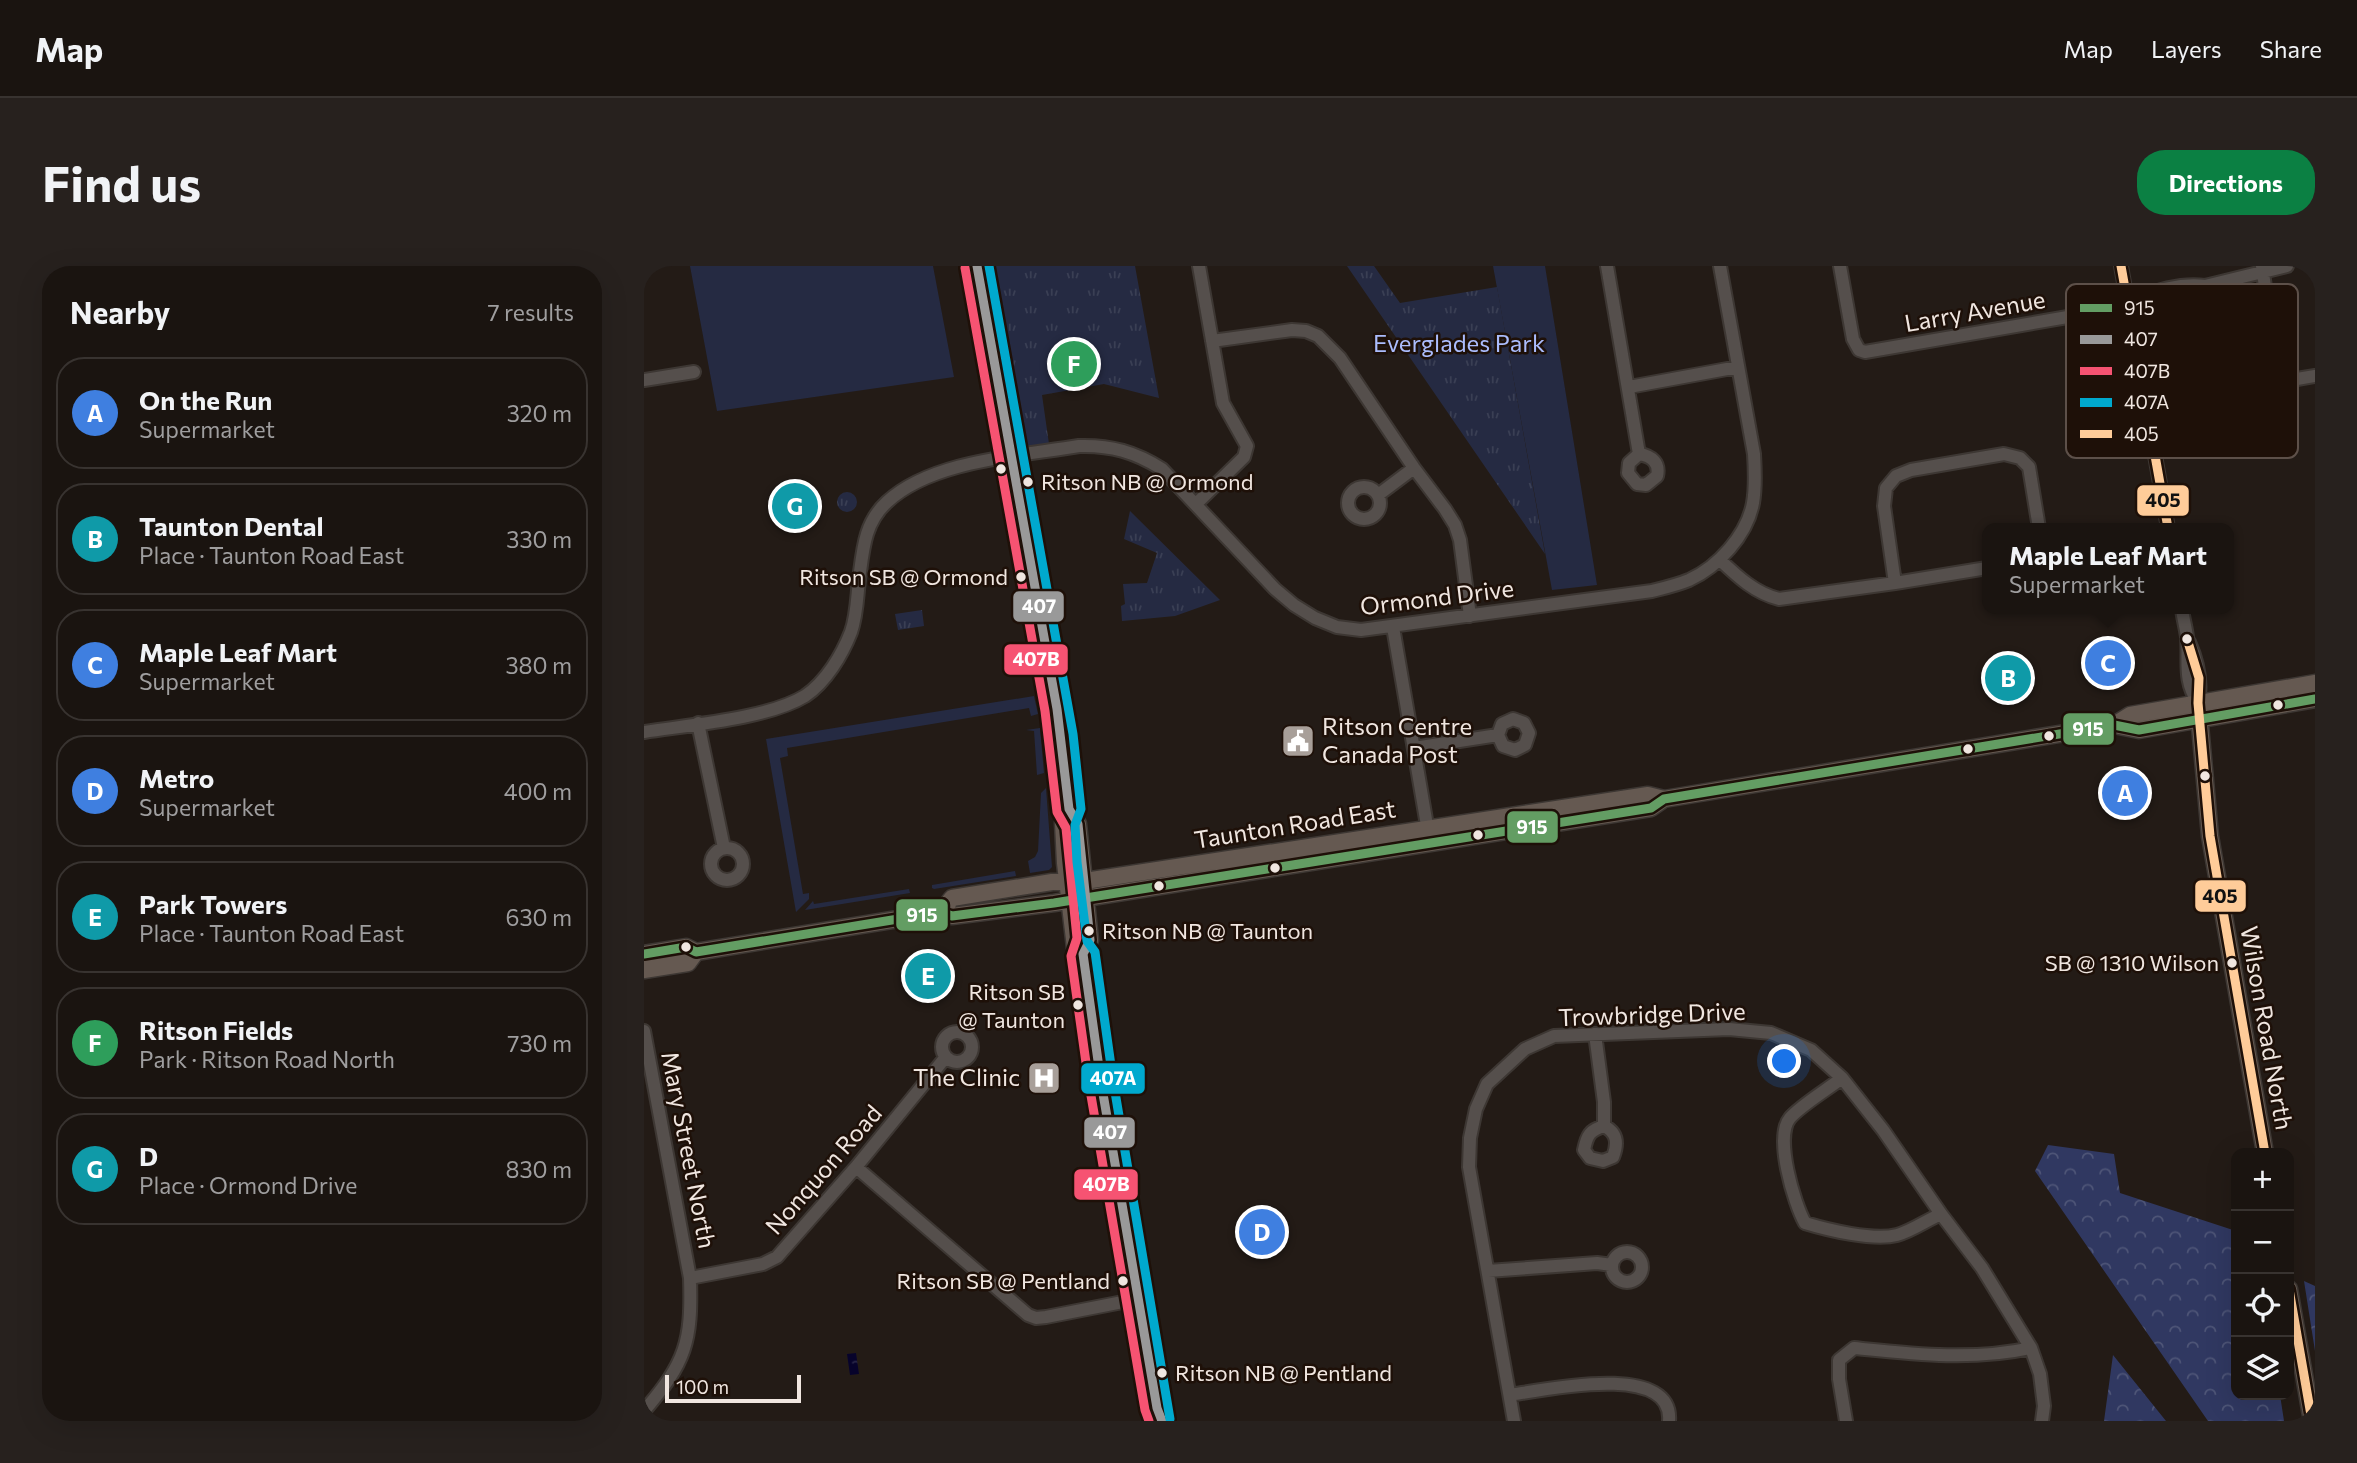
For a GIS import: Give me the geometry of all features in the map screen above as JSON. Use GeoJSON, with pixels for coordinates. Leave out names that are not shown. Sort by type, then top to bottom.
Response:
{"type":"FeatureCollection","features":[{"type":"Feature","properties":{"kind":"main road"},"geometry":{"type":"LineString","coordinates":[[977,266],[1061,736],[1069,809],[1077,824],[1090,940],[1083,954],[1101,1082],[1159,1417]]}},
{"type":"Feature","properties":{"kind":"main road","name":"Taunton Road East"},"geometry":{"type":"LineString","coordinates":[[644,954],[686,947],[696,952],[941,912],[952,916],[1069,901],[1086,890],[1427,827],[1648,795],[1664,799],[2114,725],[2138,730],[2199,711],[2315,683]]}},
{"type":"Feature","properties":{"kind":"main road","name":"Taunton Road East"},"geometry":{"type":"LineString","coordinates":[[2199,711],[2315,699]]}},
{"type":"Feature","properties":{"kind":"main road","name":"Wilson Road North"},"geometry":{"type":"LineString","coordinates":[[2199,711],[2210,836],[2264,1148]]}},
{"type":"Feature","properties":{"kind":"main road","name":"Taunton Road East"},"geometry":{"type":"LineString","coordinates":[[941,912],[952,898],[1052,882],[1067,882],[1086,890],[1430,844],[1651,808],[1664,799]]}},
{"type":"Feature","properties":{"kind":"main road"},"geometry":{"type":"LineString","coordinates":[[1069,809],[1063,823],[1067,882],[1076,948],[1083,954]]}},
{"type":"Feature","properties":{"kind":"main road","name":"Taunton Road East"},"geometry":{"type":"LineString","coordinates":[[644,970],[688,963],[696,952]]}},
{"type":"Feature","properties":{"kind":"main road"},"geometry":{"type":"LineString","coordinates":[[2294,1318],[2312,1421]]}},
{"type":"Feature","properties":{"kind":"street"},"geometry":{"type":"LineString","coordinates":[[1196,504],[1247,452],[1246,440],[1223,403],[1199,266]]}},
{"type":"Feature","properties":{"kind":"street"},"geometry":{"type":"LineString","coordinates":[[1607,266],[1639,454]]}},
{"type":"Feature","properties":{"kind":"street","name":"Ormond Drive"},"geometry":{"type":"LineString","coordinates":[[644,732],[771,710],[806,695],[838,660],[851,631],[865,535],[874,515],[887,501],[913,483],[956,467],[1079,446],[1118,448],[1142,456],[1162,470],[1275,589],[1294,605],[1315,618],[1348,629],[1393,627],[1652,591],[1689,580],[1720,560],[1743,528],[1753,506],[1756,478],[1720,266]]}},
{"type":"Feature","properties":{"kind":"street","name":"Larry Avenue"},"geometry":{"type":"LineString","coordinates":[[1840,266],[1855,345],[1859,350],[1870,352],[2066,317]]}},
{"type":"Feature","properties":{"kind":"street"},"geometry":{"type":"LineString","coordinates":[[2121,266],[2124,284]]}},
{"type":"Feature","properties":{"kind":"street","name":"Larry Avenue"},"geometry":{"type":"LineString","coordinates":[[2211,284],[2262,268],[2287,266]]}},
{"type":"Feature","properties":{"kind":"street"},"geometry":{"type":"LineString","coordinates":[[1212,341],[1292,330],[1306,331],[1318,336],[1340,358],[1455,525],[1460,540],[1470,616]]}},
{"type":"Feature","properties":{"kind":"street"},"geometry":{"type":"LineString","coordinates":[[1629,387],[1738,367]]}},
{"type":"Feature","properties":{"kind":"street"},"geometry":{"type":"LineString","coordinates":[[644,380],[694,372]]}},
{"type":"Feature","properties":{"kind":"street"},"geometry":{"type":"LineString","coordinates":[[1895,583],[1884,506],[1886,488],[1896,475],[2004,454],[2020,458],[2029,467],[2038,523]]}},
{"type":"Feature","properties":{"kind":"street"},"geometry":{"type":"LineString","coordinates":[[2155,458],[2167,523]]}},
{"type":"Feature","properties":{"kind":"street"},"geometry":{"type":"LineString","coordinates":[[1378,495],[1414,468]]}},
{"type":"Feature","properties":{"kind":"street"},"geometry":{"type":"LineString","coordinates":[[1720,560],[1750,587],[1779,599],[1982,569]]}},
{"type":"Feature","properties":{"kind":"street","name":"Wilson Road North"},"geometry":{"type":"LineString","coordinates":[[2183,614],[2190,689],[2199,711]]}},
{"type":"Feature","properties":{"kind":"street"},"geometry":{"type":"LineString","coordinates":[[1393,627],[1430,844]]}},
{"type":"Feature","properties":{"kind":"street"},"geometry":{"type":"LineString","coordinates":[[698,723],[724,848]]}},
{"type":"Feature","properties":{"kind":"street"},"geometry":{"type":"LineString","coordinates":[[1414,748],[1498,735]]}},
{"type":"Feature","properties":{"kind":"street","name":"Trowbridge Drive"},"geometry":{"type":"LineString","coordinates":[[1514,1421],[1469,1167],[1474,1118],[1487,1084],[1525,1049],[1554,1036],[1729,1029],[1771,1033],[1811,1050],[1842,1079],[1883,1129],[1982,1268],[2031,1348],[2040,1374],[2044,1406],[2042,1421]]}},
{"type":"Feature","properties":{"kind":"street","name":"Mary Street North"},"geometry":{"type":"LineString","coordinates":[[644,1031],[690,1278]]}},
{"type":"Feature","properties":{"kind":"street"},"geometry":{"type":"LineString","coordinates":[[1595,1034],[1604,1102],[1604,1126]]}},
{"type":"Feature","properties":{"kind":"street","name":"Nonquon Road"},"geometry":{"type":"LineString","coordinates":[[690,1278],[771,1261],[856,1167],[945,1058]]}},
{"type":"Feature","properties":{"kind":"street"},"geometry":{"type":"LineString","coordinates":[[1842,1079],[1788,1119],[1782,1138],[1796,1206],[1805,1223],[1825,1229],[1896,1235],[1941,1214]]}},
{"type":"Feature","properties":{"kind":"street"},"geometry":{"type":"LineString","coordinates":[[856,1167],[1028,1315],[1046,1317],[1138,1299]]}},
{"type":"Feature","properties":{"kind":"street"},"geometry":{"type":"LineString","coordinates":[[1488,1271],[1597,1263],[1612,1265]]}},
{"type":"Feature","properties":{"kind":"street"},"geometry":{"type":"LineString","coordinates":[[644,1411],[667,1384],[681,1361],[691,1317],[690,1278]]}},
{"type":"Feature","properties":{"kind":"street"},"geometry":{"type":"LineString","coordinates":[[1846,1421],[1839,1379],[1839,1360],[1854,1349],[1933,1356],[2009,1352],[2031,1348]]}},
{"type":"Feature","properties":{"kind":"street"},"geometry":{"type":"LineString","coordinates":[[1510,1395],[1580,1384],[1641,1385],[1661,1396],[1670,1413],[1670,1421]]}},
{"type":"Feature","properties":{"kind":"green space"},"geometry":{"type":"Polygon","coordinates":[[[690,266],[933,266],[954,377],[717,411],[690,266]]]}},
{"type":"Feature","properties":{"kind":"green space"},"geometry":{"type":"Polygon","coordinates":[[[977,266],[1135,266],[1159,398],[1104,384],[1042,395],[1050,451],[1012,457],[977,266]]]}},
{"type":"Feature","properties":{"kind":"green space","name":"Everglades Park"},"geometry":{"type":"Polygon","coordinates":[[[1347,266],[1374,266],[1400,303],[1497,287],[1545,554],[1347,266]]]}},
{"type":"Feature","properties":{"kind":"green space"},"geometry":{"type":"Polygon","coordinates":[[[1493,266],[1545,266],[1597,585],[1552,590],[1493,266]]]}},
{"type":"Feature","properties":{"kind":"green space"},"geometry":{"type":"Polygon","coordinates":[[[847,492],[854,495],[857,502],[854,509],[847,512],[840,509],[837,502],[840,495],[847,492]]]}},
{"type":"Feature","properties":{"kind":"green space"},"geometry":{"type":"Polygon","coordinates":[[[1130,511],[1220,600],[1175,616],[1122,621],[1121,606],[1125,604],[1123,584],[1147,583],[1157,553],[1124,539],[1130,511]]]}},
{"type":"Feature","properties":{"kind":"green space"},"geometry":{"type":"Polygon","coordinates":[[[922,610],[924,626],[898,630],[895,614],[922,610]]]}},
{"type":"Feature","properties":{"kind":"green space"},"geometry":{"type":"Polygon","coordinates":[[[1034,696],[1038,714],[1031,716],[1029,708],[787,748],[788,756],[780,758],[803,894],[809,893],[809,899],[796,912],[766,739],[1034,696]]]}},
{"type":"Feature","properties":{"kind":"green space"},"geometry":{"type":"Polygon","coordinates":[[[1040,728],[1044,773],[1037,775],[1034,731],[1026,730],[1040,728]]]}},
{"type":"Feature","properties":{"kind":"green space"},"geometry":{"type":"Polygon","coordinates":[[[1046,788],[1052,867],[1049,870],[1030,873],[1028,861],[1035,857],[1038,851],[1041,793],[1046,788]]]}},
{"type":"Feature","properties":{"kind":"green space"},"geometry":{"type":"Polygon","coordinates":[[[1015,871],[1016,876],[932,888],[932,885],[1015,871]]]}},
{"type":"Feature","properties":{"kind":"green space"},"geometry":{"type":"Polygon","coordinates":[[[909,889],[910,893],[805,910],[813,901],[814,904],[909,889]]]}},
{"type":"Feature","properties":{"kind":"green space"},"geometry":{"type":"Polygon","coordinates":[[[2048,1145],[2114,1154],[2120,1193],[2231,1229],[2231,1400],[2281,1400],[2284,1421],[2208,1421],[2035,1171],[2048,1145]]]}},
{"type":"Feature","properties":{"kind":"green space"},"geometry":{"type":"Polygon","coordinates":[[[2304,1281],[2315,1286],[2315,1351],[2304,1281]]]}},
{"type":"Feature","properties":{"kind":"green space"},"geometry":{"type":"Polygon","coordinates":[[[2113,1355],[2166,1421],[2104,1421],[2113,1355]]]}},
{"type":"Feature","properties":{"kind":"water"},"geometry":{"type":"Polygon","coordinates":[[[856,1353],[859,1374],[850,1375],[847,1354],[856,1353]]]}},
{"type":"Feature","properties":{"kind":"transit line","name":"407"},"geometry":{"type":"LineString","coordinates":[[977,266],[1057,709],[1069,809],[1078,824],[1090,940],[1083,954],[1101,1082],[1157,1408],[1162,1421]]}},
{"type":"Feature","properties":{"kind":"transit line","name":"407A"},"geometry":{"type":"LineString","coordinates":[[989,266],[1073,734],[1081,809],[1075,825],[1077,862],[1087,941],[1095,952],[1113,1080],[1170,1419]]}},
{"type":"Feature","properties":{"kind":"transit line","name":"405"},"geometry":{"type":"LineString","coordinates":[[2121,266],[2124,284]]}},
{"type":"Feature","properties":{"kind":"transit line","name":"407B"},"geometry":{"type":"LineString","coordinates":[[965,268],[1045,711],[1057,812],[1066,828],[1077,938],[1071,956],[1089,1084],[1149,1421]]}},
{"type":"Feature","properties":{"kind":"transit line","name":"405"},"geometry":{"type":"LineString","coordinates":[[2155,458],[2167,523]]}},
{"type":"Feature","properties":{"kind":"transit line","name":"405"},"geometry":{"type":"LineString","coordinates":[[2187,639],[2199,678],[2198,703],[2210,836],[2264,1148]]}},
{"type":"Feature","properties":{"kind":"transit line","name":"915"},"geometry":{"type":"LineString","coordinates":[[644,954],[686,947],[696,952],[941,912],[952,916],[1054,903],[1651,808],[1664,799],[2114,725],[2139,730],[2315,699]]}},
{"type":"Feature","properties":{"kind":"transit line","name":"405"},"geometry":{"type":"LineString","coordinates":[[2294,1318],[2312,1421]]}},
{"type":"Feature","properties":{"kind":"place","name":"Ritson Fields"},"geometry":{"type":"Point","coordinates":[1074,364]}},
{"type":"Feature","properties":{"kind":"place","name":"Ritson NB @ Ormond"},"geometry":{"type":"Point","coordinates":[1028,482]}},
{"type":"Feature","properties":{"kind":"place","name":"D"},"geometry":{"type":"Point","coordinates":[795,506]}},
{"type":"Feature","properties":{"kind":"place","name":"Ritson SB @ Ormond"},"geometry":{"type":"Point","coordinates":[1021,577]}},
{"type":"Feature","properties":{"kind":"place","name":"Maple Leaf Mart"},"geometry":{"type":"Point","coordinates":[2108,663]}},
{"type":"Feature","properties":{"kind":"place","name":"Taunton Dental"},"geometry":{"type":"Point","coordinates":[2008,678]}},
{"type":"Feature","properties":{"kind":"place","name":"Ritson Centre Canada Post"},"geometry":{"type":"Point","coordinates":[1298,741]}},
{"type":"Feature","properties":{"kind":"place","name":"On the Run"},"geometry":{"type":"Point","coordinates":[2125,793]}},
{"type":"Feature","properties":{"kind":"place","name":"Ritson NB @ Taunton"},"geometry":{"type":"Point","coordinates":[1089,931]}},
{"type":"Feature","properties":{"kind":"place","name":"SB @ 1310 Wilson"},"geometry":{"type":"Point","coordinates":[2232,963]}},
{"type":"Feature","properties":{"kind":"place","name":"Park Towers"},"geometry":{"type":"Point","coordinates":[928,976]}},
{"type":"Feature","properties":{"kind":"place","name":"Ritson SB @ Taunton"},"geometry":{"type":"Point","coordinates":[1078,1005]}},
{"type":"Feature","properties":{"kind":"place","name":"The Clinic"},"geometry":{"type":"Point","coordinates":[1044,1078]}},
{"type":"Feature","properties":{"kind":"place","name":"Metro"},"geometry":{"type":"Point","coordinates":[1262,1232]}},
{"type":"Feature","properties":{"kind":"place","name":"Ritson SB @ Pentland"},"geometry":{"type":"Point","coordinates":[1123,1281]}},
{"type":"Feature","properties":{"kind":"place","name":"Ritson NB @ Pentland"},"geometry":{"type":"Point","coordinates":[1162,1373]}}]}
